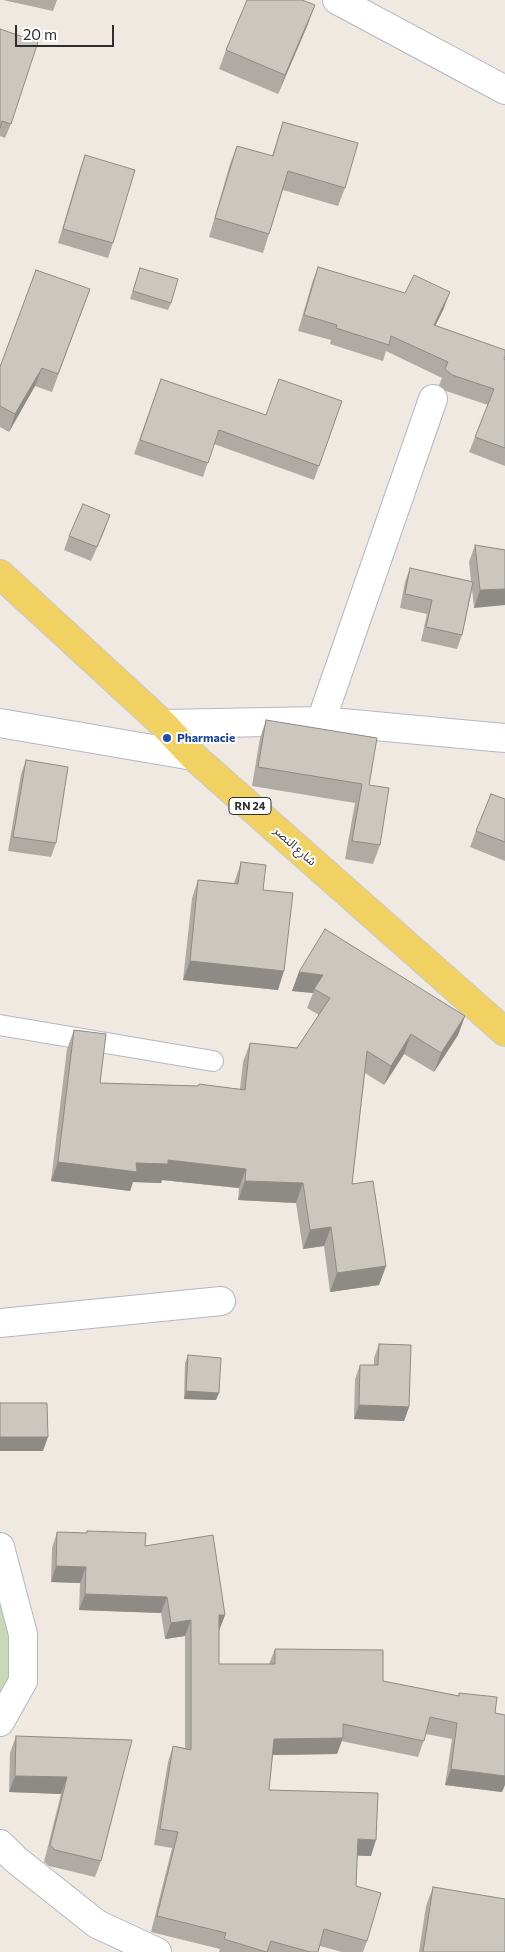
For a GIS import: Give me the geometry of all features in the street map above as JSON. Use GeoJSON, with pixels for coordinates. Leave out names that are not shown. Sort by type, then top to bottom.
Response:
{"type":"FeatureCollection","features":[{"type":"Feature","properties":{"kind":"main road","name":"شارع النصر"},"geometry":{"type":"LineString","coordinates":[[0,574],[163,724],[193,756],[505,1032]]}},
{"type":"Feature","properties":{"kind":"street"},"geometry":{"type":"LineString","coordinates":[[337,0],[505,90]]}},
{"type":"Feature","properties":{"kind":"street"},"geometry":{"type":"LineString","coordinates":[[322,721],[433,399]]}},
{"type":"Feature","properties":{"kind":"street"},"geometry":{"type":"LineString","coordinates":[[163,724],[322,721],[505,738]]}},
{"type":"Feature","properties":{"kind":"street"},"geometry":{"type":"LineString","coordinates":[[0,723],[193,756]]}},
{"type":"Feature","properties":{"kind":"street"},"geometry":{"type":"LineString","coordinates":[[0,1322],[221,1302]]}},
{"type":"Feature","properties":{"kind":"street"},"geometry":{"type":"LineString","coordinates":[[0,1547],[23,1634],[22,1681],[0,1722]]}},
{"type":"Feature","properties":{"kind":"street"},"geometry":{"type":"LineString","coordinates":[[0,1844],[15,1859],[97,1924],[157,1952]]}},
{"type":"Feature","properties":{"kind":"lane"},"geometry":{"type":"LineString","coordinates":[[0,1025],[213,1061]]}},
{"type":"Feature","properties":{"kind":"green space"},"geometry":{"type":"Polygon","coordinates":[[[0,1576],[16,1660],[0,1723],[0,1576]]]}},
{"type":"Feature","properties":{"kind":"building"},"geometry":{"type":"Polygon","coordinates":[[[247,0],[302,0],[315,5],[285,75],[226,50],[247,0]]]}},
{"type":"Feature","properties":{"kind":"building"},"geometry":{"type":"Polygon","coordinates":[[[0,29],[38,42],[11,124],[2,121],[0,128],[0,29]]]}},
{"type":"Feature","properties":{"kind":"building"},"geometry":{"type":"Polygon","coordinates":[[[283,122],[358,143],[345,188],[288,171],[269,234],[215,218],[237,146],[273,156],[283,122]]]}},
{"type":"Feature","properties":{"kind":"building"},"geometry":{"type":"Polygon","coordinates":[[[85,155],[135,170],[113,243],[63,229],[85,155]]]}},
{"type":"Feature","properties":{"kind":"building"},"geometry":{"type":"Polygon","coordinates":[[[318,267],[405,293],[414,275],[450,292],[434,325],[505,350],[505,448],[475,437],[494,389],[452,375],[445,369],[448,362],[391,336],[389,345],[336,328],[337,325],[304,315],[318,267]]]}},
{"type":"Feature","properties":{"kind":"building"},"geometry":{"type":"Polygon","coordinates":[[[140,268],[178,279],[171,303],[133,291],[140,268]]]}},
{"type":"Feature","properties":{"kind":"building"},"geometry":{"type":"Polygon","coordinates":[[[36,270],[90,289],[58,374],[42,368],[15,414],[0,406],[0,367],[36,270]]]}},
{"type":"Feature","properties":{"kind":"building"},"geometry":{"type":"Polygon","coordinates":[[[161,379],[266,415],[279,379],[342,401],[319,466],[219,430],[208,463],[140,440],[161,379]]]}},
{"type":"Feature","properties":{"kind":"building"},"geometry":{"type":"Polygon","coordinates":[[[83,504],[110,515],[97,547],[69,536],[83,504]]]}},
{"type":"Feature","properties":{"kind":"building"},"geometry":{"type":"Polygon","coordinates":[[[475,545],[505,550],[505,589],[480,590],[475,545]]]}},
{"type":"Feature","properties":{"kind":"building"},"geometry":{"type":"Polygon","coordinates":[[[410,568],[473,582],[462,635],[426,627],[432,600],[405,594],[410,568]]]}},
{"type":"Feature","properties":{"kind":"building"},"geometry":{"type":"Polygon","coordinates":[[[266,720],[377,738],[369,785],[389,788],[380,845],[352,841],[362,784],[258,767],[266,720]]]}},
{"type":"Feature","properties":{"kind":"building"},"geometry":{"type":"Polygon","coordinates":[[[26,760],[68,767],[56,843],[13,837],[26,760]]]}},
{"type":"Feature","properties":{"kind":"building"},"geometry":{"type":"Polygon","coordinates":[[[491,794],[505,799],[505,842],[476,831],[491,794]]]}},
{"type":"Feature","properties":{"kind":"building"},"geometry":{"type":"Polygon","coordinates":[[[241,862],[266,865],[263,890],[293,893],[284,971],[190,961],[198,880],[238,884],[241,862]]]}},
{"type":"Feature","properties":{"kind":"building"},"geometry":{"type":"Polygon","coordinates":[[[325,929],[465,1016],[441,1053],[411,1034],[391,1066],[367,1051],[352,1184],[373,1181],[386,1266],[337,1273],[331,1227],[310,1230],[303,1183],[245,1181],[246,1169],[168,1160],[168,1164],[136,1163],[137,1172],[58,1162],[74,1030],[106,1034],[100,1083],[198,1086],[199,1084],[245,1090],[250,1043],[297,1048],[330,998],[314,989],[323,975],[299,972],[325,929]]]}},
{"type":"Feature","properties":{"kind":"building"},"geometry":{"type":"Polygon","coordinates":[[[379,1344],[411,1345],[409,1407],[359,1405],[360,1365],[378,1365],[379,1344]]]}},
{"type":"Feature","properties":{"kind":"building"},"geometry":{"type":"Polygon","coordinates":[[[188,1355],[221,1358],[219,1393],[186,1391],[188,1355]]]}},
{"type":"Feature","properties":{"kind":"building"},"geometry":{"type":"Polygon","coordinates":[[[0,1403],[47,1403],[48,1437],[0,1437],[0,1403]]]}},
{"type":"Feature","properties":{"kind":"building"},"geometry":{"type":"Polygon","coordinates":[[[87,1531],[146,1533],[145,1546],[213,1535],[225,1615],[219,1615],[219,1664],[275,1664],[275,1649],[383,1650],[383,1681],[459,1696],[459,1693],[497,1697],[495,1713],[505,1715],[505,1776],[451,1769],[457,1723],[430,1717],[424,1741],[343,1724],[343,1738],[274,1739],[269,1790],[378,1793],[376,1840],[358,1839],[356,1886],[381,1893],[367,1941],[324,1929],[318,1952],[310,1952],[271,1941],[266,1952],[224,1939],[226,1933],[157,1916],[178,1832],[160,1829],[173,1746],[191,1750],[191,1620],[171,1623],[167,1597],[85,1594],[86,1567],[56,1566],[57,1532],[87,1533],[87,1531]]]}},
{"type":"Feature","properties":{"kind":"building"},"geometry":{"type":"Polygon","coordinates":[[[16,1736],[132,1740],[101,1861],[55,1850],[50,1845],[67,1777],[15,1776],[16,1736]]]}},
{"type":"Feature","properties":{"kind":"building"},"geometry":{"type":"Polygon","coordinates":[[[433,1887],[505,1899],[505,1952],[423,1952],[433,1887]]]}},
{"type":"Feature","properties":{"kind":"place","name":"Pharmacie"},"geometry":{"type":"Point","coordinates":[167,738]}}]}
